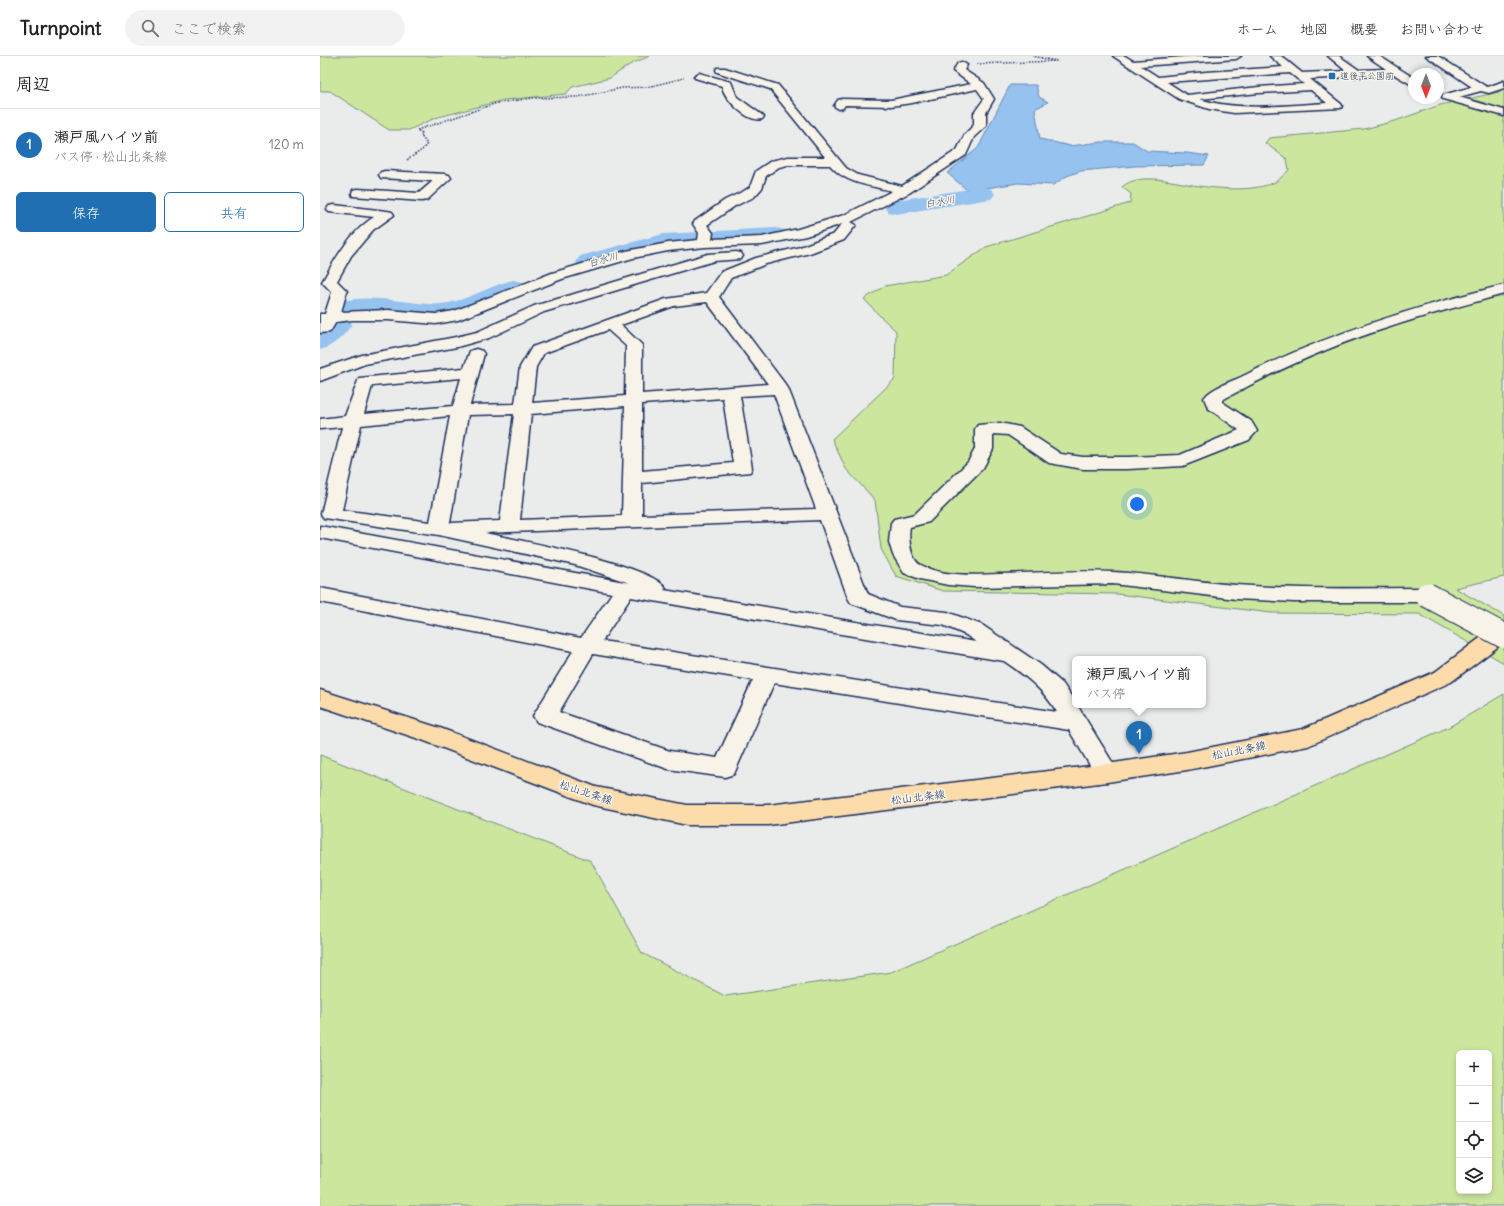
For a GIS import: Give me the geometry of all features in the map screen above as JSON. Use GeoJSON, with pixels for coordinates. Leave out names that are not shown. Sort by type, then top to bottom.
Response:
{"type":"FeatureCollection","features":[{"type":"Feature","properties":{"kind":"main road","name":"松山北条線"},"geometry":{"type":"LineString","coordinates":[[320,698],[431,734],[594,796],[687,815],[768,815],[1106,773],[1186,761],[1308,737],[1443,677],[1504,631]]}},
{"type":"Feature","properties":{"kind":"street"},"geometry":{"type":"LineString","coordinates":[[1118,56],[1183,97],[1209,106],[1234,110],[1336,106],[1275,56]]}},
{"type":"Feature","properties":{"kind":"street"},"geometry":{"type":"LineString","coordinates":[[1130,64],[1236,56]]}},
{"type":"Feature","properties":{"kind":"street"},"geometry":{"type":"LineString","coordinates":[[1332,56],[1357,74]]}},
{"type":"Feature","properties":{"kind":"street"},"geometry":{"type":"LineString","coordinates":[[1372,56],[1408,79]]}},
{"type":"Feature","properties":{"kind":"street"},"geometry":{"type":"LineString","coordinates":[[1431,56],[1481,88],[1489,90],[1504,84]]}},
{"type":"Feature","properties":{"kind":"street"},"geometry":{"type":"LineString","coordinates":[[325,319],[352,315],[380,315],[436,319],[458,316],[557,276],[631,254],[668,247],[705,243],[762,241],[801,233],[849,218],[904,190],[962,152],[969,136],[980,126],[980,113],[990,99],[988,93],[980,85],[958,71],[962,64]]}},
{"type":"Feature","properties":{"kind":"street"},"geometry":{"type":"LineString","coordinates":[[699,76],[718,65],[738,76],[762,82],[774,87],[842,171],[854,178],[904,190]]}},
{"type":"Feature","properties":{"kind":"street"},"geometry":{"type":"LineString","coordinates":[[1157,80],[1206,75],[1296,73],[1357,74],[1396,72]]}},
{"type":"Feature","properties":{"kind":"street"},"geometry":{"type":"LineString","coordinates":[[699,76],[727,84],[727,90],[732,99],[758,117]]}},
{"type":"Feature","properties":{"kind":"street"},"geometry":{"type":"LineString","coordinates":[[839,106],[842,102],[891,103],[912,100],[980,85]]}},
{"type":"Feature","properties":{"kind":"street"},"geometry":{"type":"LineString","coordinates":[[1183,97],[1314,87]]}},
{"type":"Feature","properties":{"kind":"street"},"geometry":{"type":"LineString","coordinates":[[1444,96],[1481,88]]}},
{"type":"Feature","properties":{"kind":"street"},"geometry":{"type":"LineString","coordinates":[[1444,97],[1504,113]]}},
{"type":"Feature","properties":{"kind":"street"},"geometry":{"type":"LineString","coordinates":[[320,216],[334,209],[407,160]]}},
{"type":"Feature","properties":{"kind":"street"},"geometry":{"type":"LineString","coordinates":[[705,243],[706,233],[700,224],[730,203],[750,194],[756,188],[760,174],[775,164],[788,161],[833,161]]}},
{"type":"Feature","properties":{"kind":"street"},"geometry":{"type":"LineString","coordinates":[[358,193],[422,197],[445,178],[385,175]]}},
{"type":"Feature","properties":{"kind":"street"},"geometry":{"type":"LineString","coordinates":[[320,333],[324,329],[325,319],[340,291],[329,282],[345,254],[368,227],[387,215],[334,209]]}},
{"type":"Feature","properties":{"kind":"street"},"geometry":{"type":"LineString","coordinates":[[509,526],[528,367],[538,350],[671,302],[710,297],[726,275],[761,261],[805,250],[839,236],[848,226],[849,218]]}},
{"type":"Feature","properties":{"kind":"street"},"geometry":{"type":"LineString","coordinates":[[320,376],[329,371],[362,360],[483,336],[539,310],[713,256],[744,256],[761,261]]}},
{"type":"Feature","properties":{"kind":"street"},"geometry":{"type":"LineString","coordinates":[[1504,289],[1405,316],[1360,331],[1296,356],[1247,379],[1213,398],[1214,404],[1245,425],[1248,431],[1243,436],[1216,445],[1183,460],[1128,463],[1069,462],[1056,459],[1014,431],[1000,428],[984,429],[984,449],[976,464],[922,518],[902,523],[899,532],[899,542],[903,555],[911,569],[927,575],[948,579],[974,581],[1113,578],[1236,592],[1294,595],[1427,595],[1504,636]]}},
{"type":"Feature","properties":{"kind":"street"},"geometry":{"type":"LineString","coordinates":[[710,297],[780,388],[859,598],[896,613],[947,619],[974,630],[1007,654],[1033,670],[1055,690],[1077,723],[1106,773]]}},
{"type":"Feature","properties":{"kind":"street"},"geometry":{"type":"LineString","coordinates":[[610,324],[634,345],[632,521]]}},
{"type":"Feature","properties":{"kind":"street"},"geometry":{"type":"LineString","coordinates":[[439,529],[460,410],[474,363],[365,382],[353,420],[331,514],[439,529],[580,560],[632,576],[675,599]]}},
{"type":"Feature","properties":{"kind":"street"},"geometry":{"type":"LineString","coordinates":[[320,424],[460,410],[523,409],[780,388]]}},
{"type":"Feature","properties":{"kind":"street"},"geometry":{"type":"LineString","coordinates":[[632,478],[743,468],[731,392]]}},
{"type":"Feature","properties":{"kind":"street"},"geometry":{"type":"LineString","coordinates":[[439,529],[827,514]]}},
{"type":"Feature","properties":{"kind":"street"},"geometry":{"type":"LineString","coordinates":[[320,532],[675,599],[889,636],[1007,654]]}},
{"type":"Feature","properties":{"kind":"street"},"geometry":{"type":"LineString","coordinates":[[625,590],[587,646],[545,716],[668,760],[725,768],[767,674]]}},
{"type":"Feature","properties":{"kind":"street"},"geometry":{"type":"LineString","coordinates":[[320,595],[587,646],[1077,723]]}},
{"type":"Feature","properties":{"kind":"path"},"geometry":{"type":"LineString","coordinates":[[962,64],[1056,62],[1032,56]]}},
{"type":"Feature","properties":{"kind":"path"},"geometry":{"type":"LineString","coordinates":[[407,160],[422,150],[426,144],[421,136],[422,133],[417,130],[485,107],[527,99],[578,97],[622,88],[647,87],[699,76]]}},
{"type":"Feature","properties":{"kind":"green space"},"geometry":{"type":"Polygon","coordinates":[[[320,56],[650,56],[631,64],[610,78],[572,87],[566,94],[504,100],[435,118],[409,130],[389,130],[330,91],[320,91],[320,56]]]}},
{"type":"Feature","properties":{"kind":"green space"},"geometry":{"type":"Polygon","coordinates":[[[1504,91],[1504,577],[1455,588],[1504,616],[1504,663],[1419,614],[1271,613],[1117,594],[943,591],[896,576],[881,549],[875,500],[846,469],[832,439],[895,379],[896,331],[864,299],[885,286],[946,275],[986,247],[1130,203],[1131,194],[1122,187],[1130,182],[1159,179],[1228,189],[1267,185],[1277,181],[1289,170],[1287,159],[1265,143],[1269,138],[1364,129],[1395,121],[1440,105],[1504,91]]]}},
{"type":"Feature","properties":{"kind":"green space"},"geometry":{"type":"Polygon","coordinates":[[[1504,694],[1504,1206],[320,1206],[320,755],[591,861],[642,953],[725,996],[891,972],[1449,727],[1504,694]]]}},
{"type":"Feature","properties":{"kind":"water"},"geometry":{"type":"Polygon","coordinates":[[[1010,85],[1036,85],[1039,97],[1048,102],[1035,109],[1040,139],[1070,146],[1101,142],[1133,142],[1147,151],[1187,153],[1209,156],[1204,165],[1135,166],[1081,171],[1067,176],[1053,185],[1018,183],[968,191],[947,173],[978,148],[1010,85]]]}},
{"type":"Feature","properties":{"kind":"waterway","name":"白水川"},"geometry":{"type":"LineString","coordinates":[[896,207],[983,194]]}},
{"type":"Feature","properties":{"kind":"waterway","name":"白水川"},"geometry":{"type":"LineString","coordinates":[[589,262],[663,242],[691,239],[748,238],[776,235]]}},
{"type":"Feature","properties":{"kind":"waterway","name":"白水川"},"geometry":{"type":"LineString","coordinates":[[344,312],[346,308],[387,308],[424,313],[442,312],[463,308],[513,288]]}},
{"type":"Feature","properties":{"kind":"waterway","name":"白水川"},"geometry":{"type":"LineString","coordinates":[[320,341],[338,324]]}},
{"type":"Feature","properties":{"kind":"place","name":"道後平公園前"},"geometry":{"type":"Point","coordinates":[1332,76]}},
{"type":"Feature","properties":{"kind":"place","name":"瀬戸風ハイツ前"},"geometry":{"type":"Point","coordinates":[1139,754]}}]}
